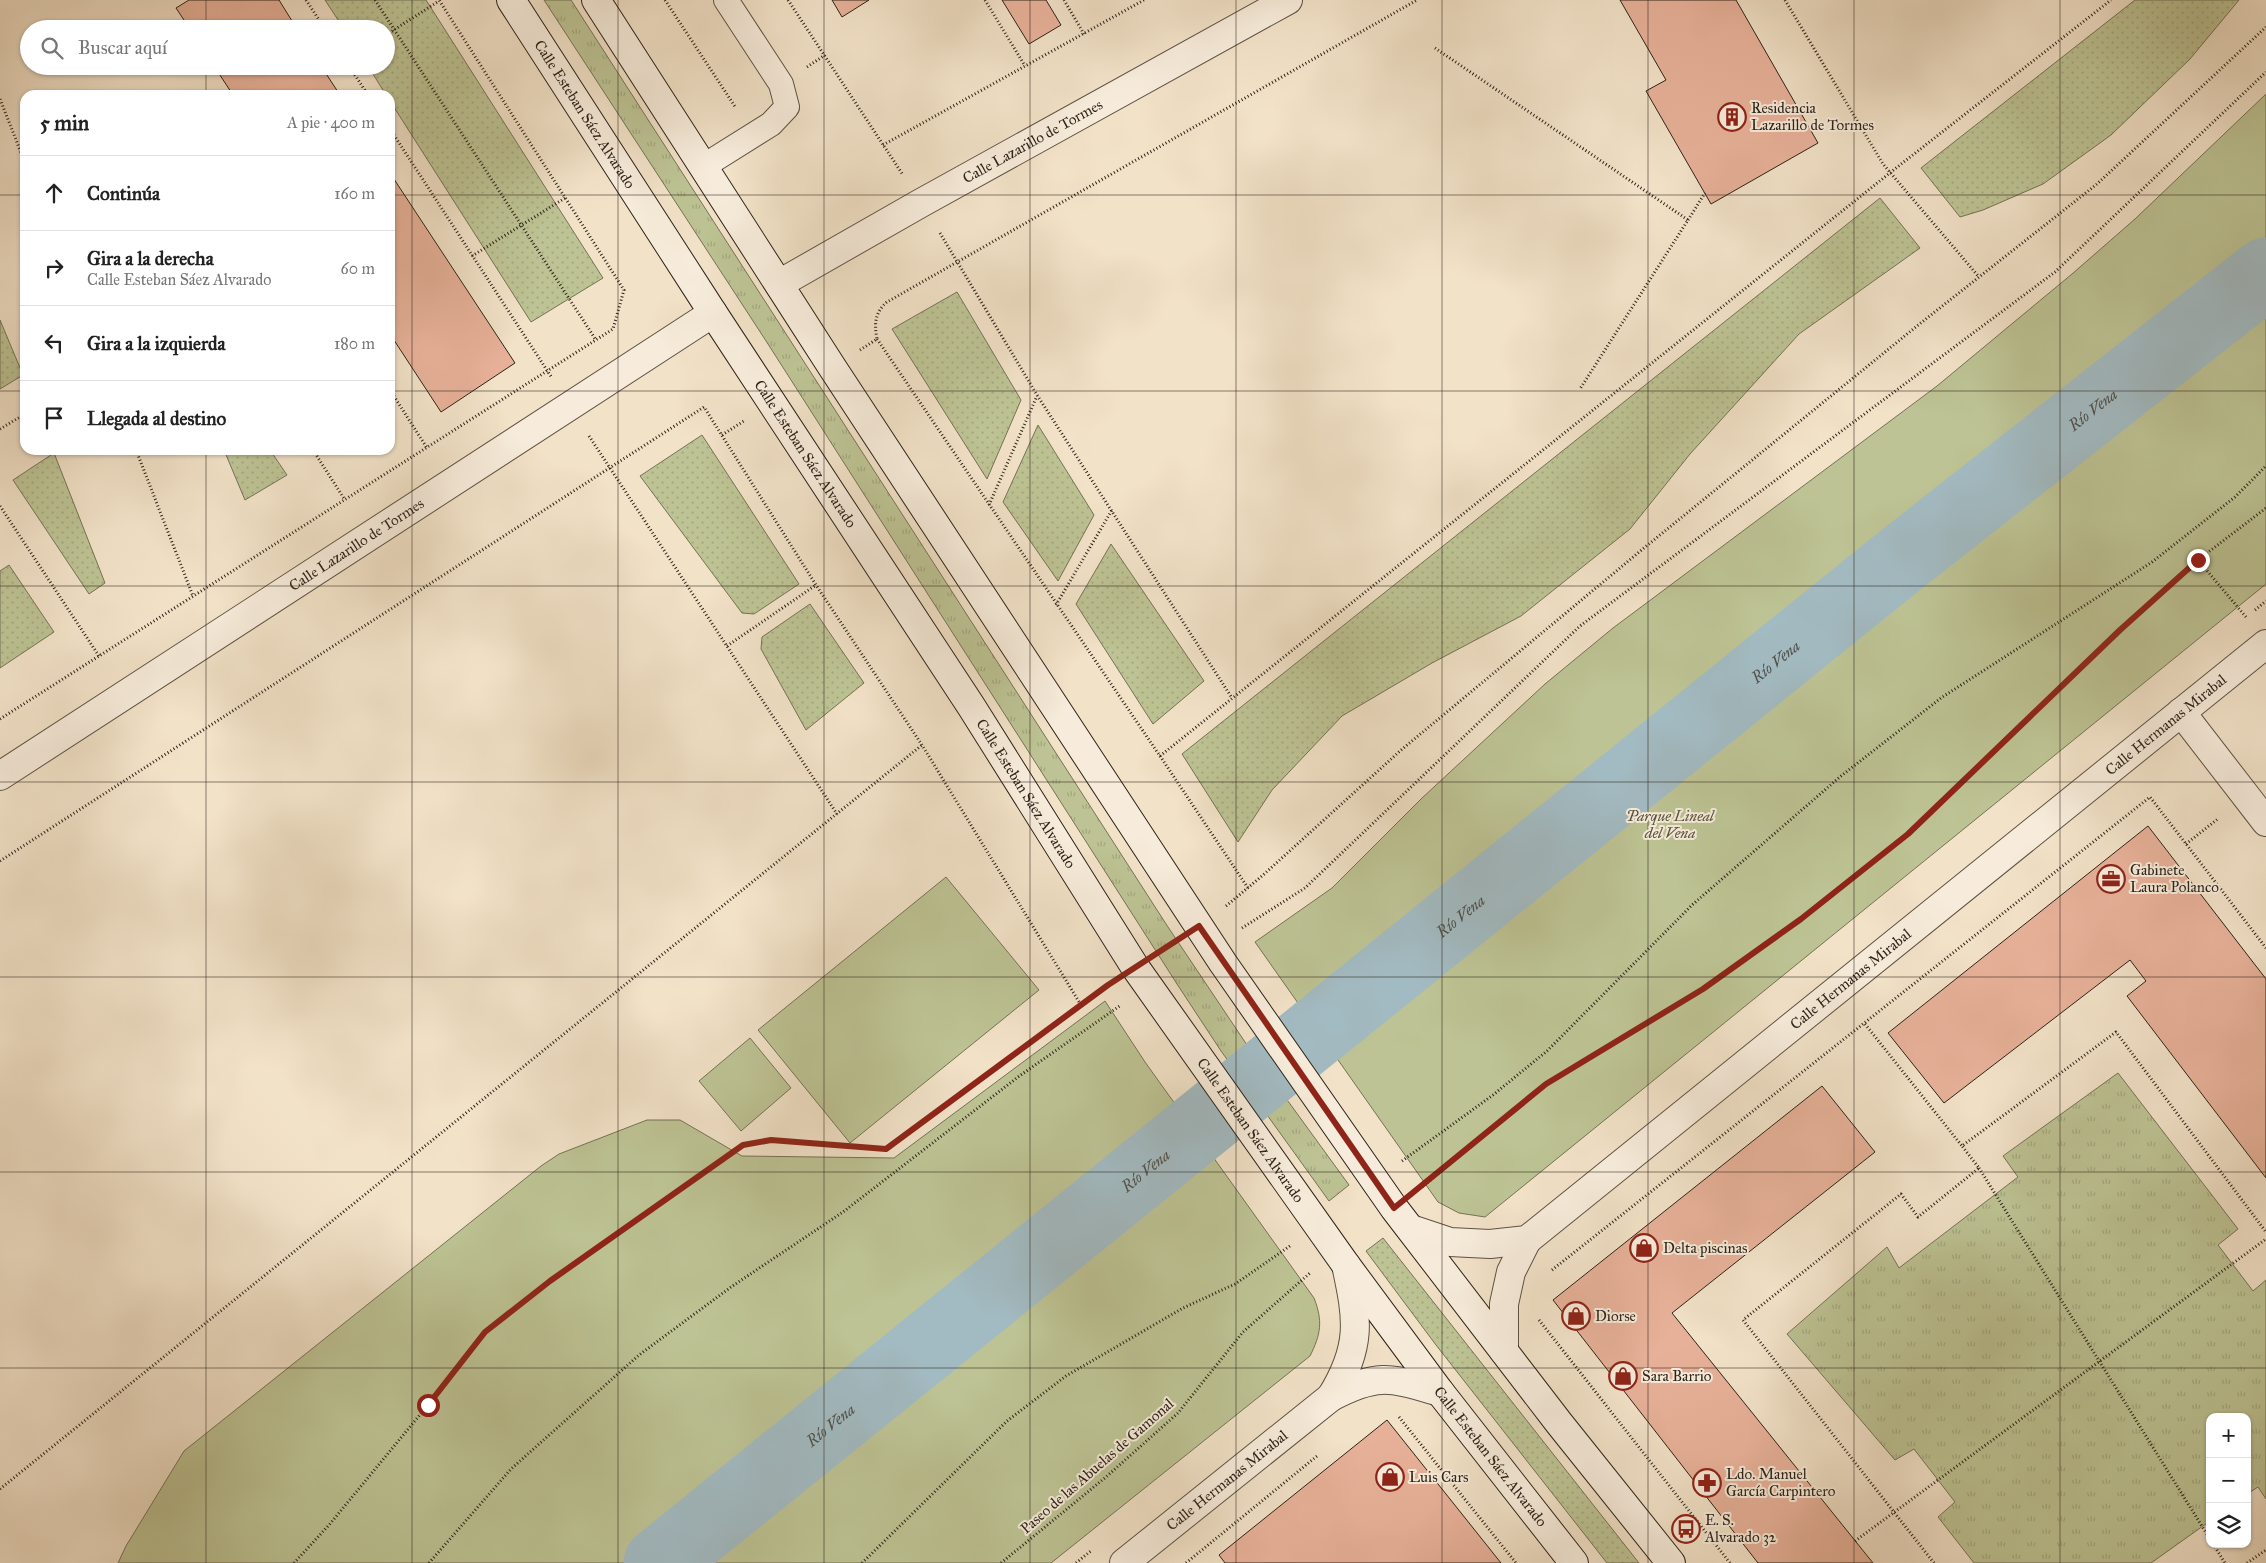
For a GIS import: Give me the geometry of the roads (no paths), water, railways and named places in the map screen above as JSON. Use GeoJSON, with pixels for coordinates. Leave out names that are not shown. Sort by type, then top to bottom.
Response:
{"type":"FeatureCollection","features":[{"type":"Feature","properties":{"kind":"main road","name":"Calle Esteban Sáez Alvarado"},"geometry":{"type":"LineString","coordinates":[[512,0],[772,404],[971,706],[1135,967],[1346,1265],[1440,1392],[1574,1563]]}},
{"type":"Feature","properties":{"kind":"main road"},"geometry":{"type":"LineString","coordinates":[[596,0],[832,367],[1223,963],[1394,1208],[1671,1563]]}},
{"type":"Feature","properties":{"kind":"main road","name":"Calle Lazarillo de Tormes"},"geometry":{"type":"LineString","coordinates":[[779,284],[920,203],[1288,0]]}},
{"type":"Feature","properties":{"kind":"main road","name":"Calle Lazarillo de Tormes"},"geometry":{"type":"LineString","coordinates":[[0,776],[713,313]]}},
{"type":"Feature","properties":{"kind":"main road","name":"Calle Hermanas Mirabal"},"geometry":{"type":"LineString","coordinates":[[1527,1240],[2182,712],[2259,633]]}},
{"type":"Feature","properties":{"kind":"main road"},"geometry":{"type":"LineString","coordinates":[[2182,712],[2266,822]]}},
{"type":"Feature","properties":{"kind":"main road"},"geometry":{"type":"LineString","coordinates":[[1411,1229],[1450,1242],[1490,1244],[1527,1240]]}},
{"type":"Feature","properties":{"kind":"main road"},"geometry":{"type":"LineString","coordinates":[[1504,1351],[1504,1304],[1511,1272],[1527,1240]]}},
{"type":"Feature","properties":{"kind":"main road","name":"Calle Hermanas Mirabal"},"geometry":{"type":"LineString","coordinates":[[1331,1397],[1345,1374],[1353,1352],[1356,1329],[1354,1303],[1346,1265]]}},
{"type":"Feature","properties":{"kind":"main road","name":"Calle Hermanas Mirabal"},"geometry":{"type":"LineString","coordinates":[[1124,1563],[1331,1397],[1357,1383],[1382,1378],[1406,1382],[1440,1392]]}},
{"type":"Feature","properties":{"kind":"lane"},"geometry":{"type":"LineString","coordinates":[[704,166],[771,124],[787,107],[781,84],[726,0]]}},
{"type":"Feature","properties":{"kind":"waterway","name":"Río Vena"},"geometry":{"type":"LineString","coordinates":[[659,1563],[1897,563],[2266,273]]}},
{"type":"Feature","properties":{"kind":"place","name":"Residencia Lazarillo de Tormes"},"geometry":{"type":"Point","coordinates":[1732,117]}},
{"type":"Feature","properties":{"kind":"place","name":"Gabinete Laura Polanco"},"geometry":{"type":"Point","coordinates":[2111,879]}},
{"type":"Feature","properties":{"kind":"place","name":"Delta piscinas"},"geometry":{"type":"Point","coordinates":[1644,1248]}},
{"type":"Feature","properties":{"kind":"place","name":"Diorse"},"geometry":{"type":"Point","coordinates":[1576,1316]}},
{"type":"Feature","properties":{"kind":"place","name":"Sara Barrio"},"geometry":{"type":"Point","coordinates":[1623,1376]}},
{"type":"Feature","properties":{"kind":"place","name":"Luis Cars"},"geometry":{"type":"Point","coordinates":[1390,1477]}},
{"type":"Feature","properties":{"kind":"place","name":"Ldo. Manuel García Carpintero"},"geometry":{"type":"Point","coordinates":[1707,1483]}},
{"type":"Feature","properties":{"kind":"place","name":"E. S. Alvarado 32"},"geometry":{"type":"Point","coordinates":[1686,1529]}},
{"type":"Feature","properties":{"kind":"park label","name":"Parque Lineal del Vena"},"geometry":{"type":"Point","coordinates":[1670,824]}}]}
